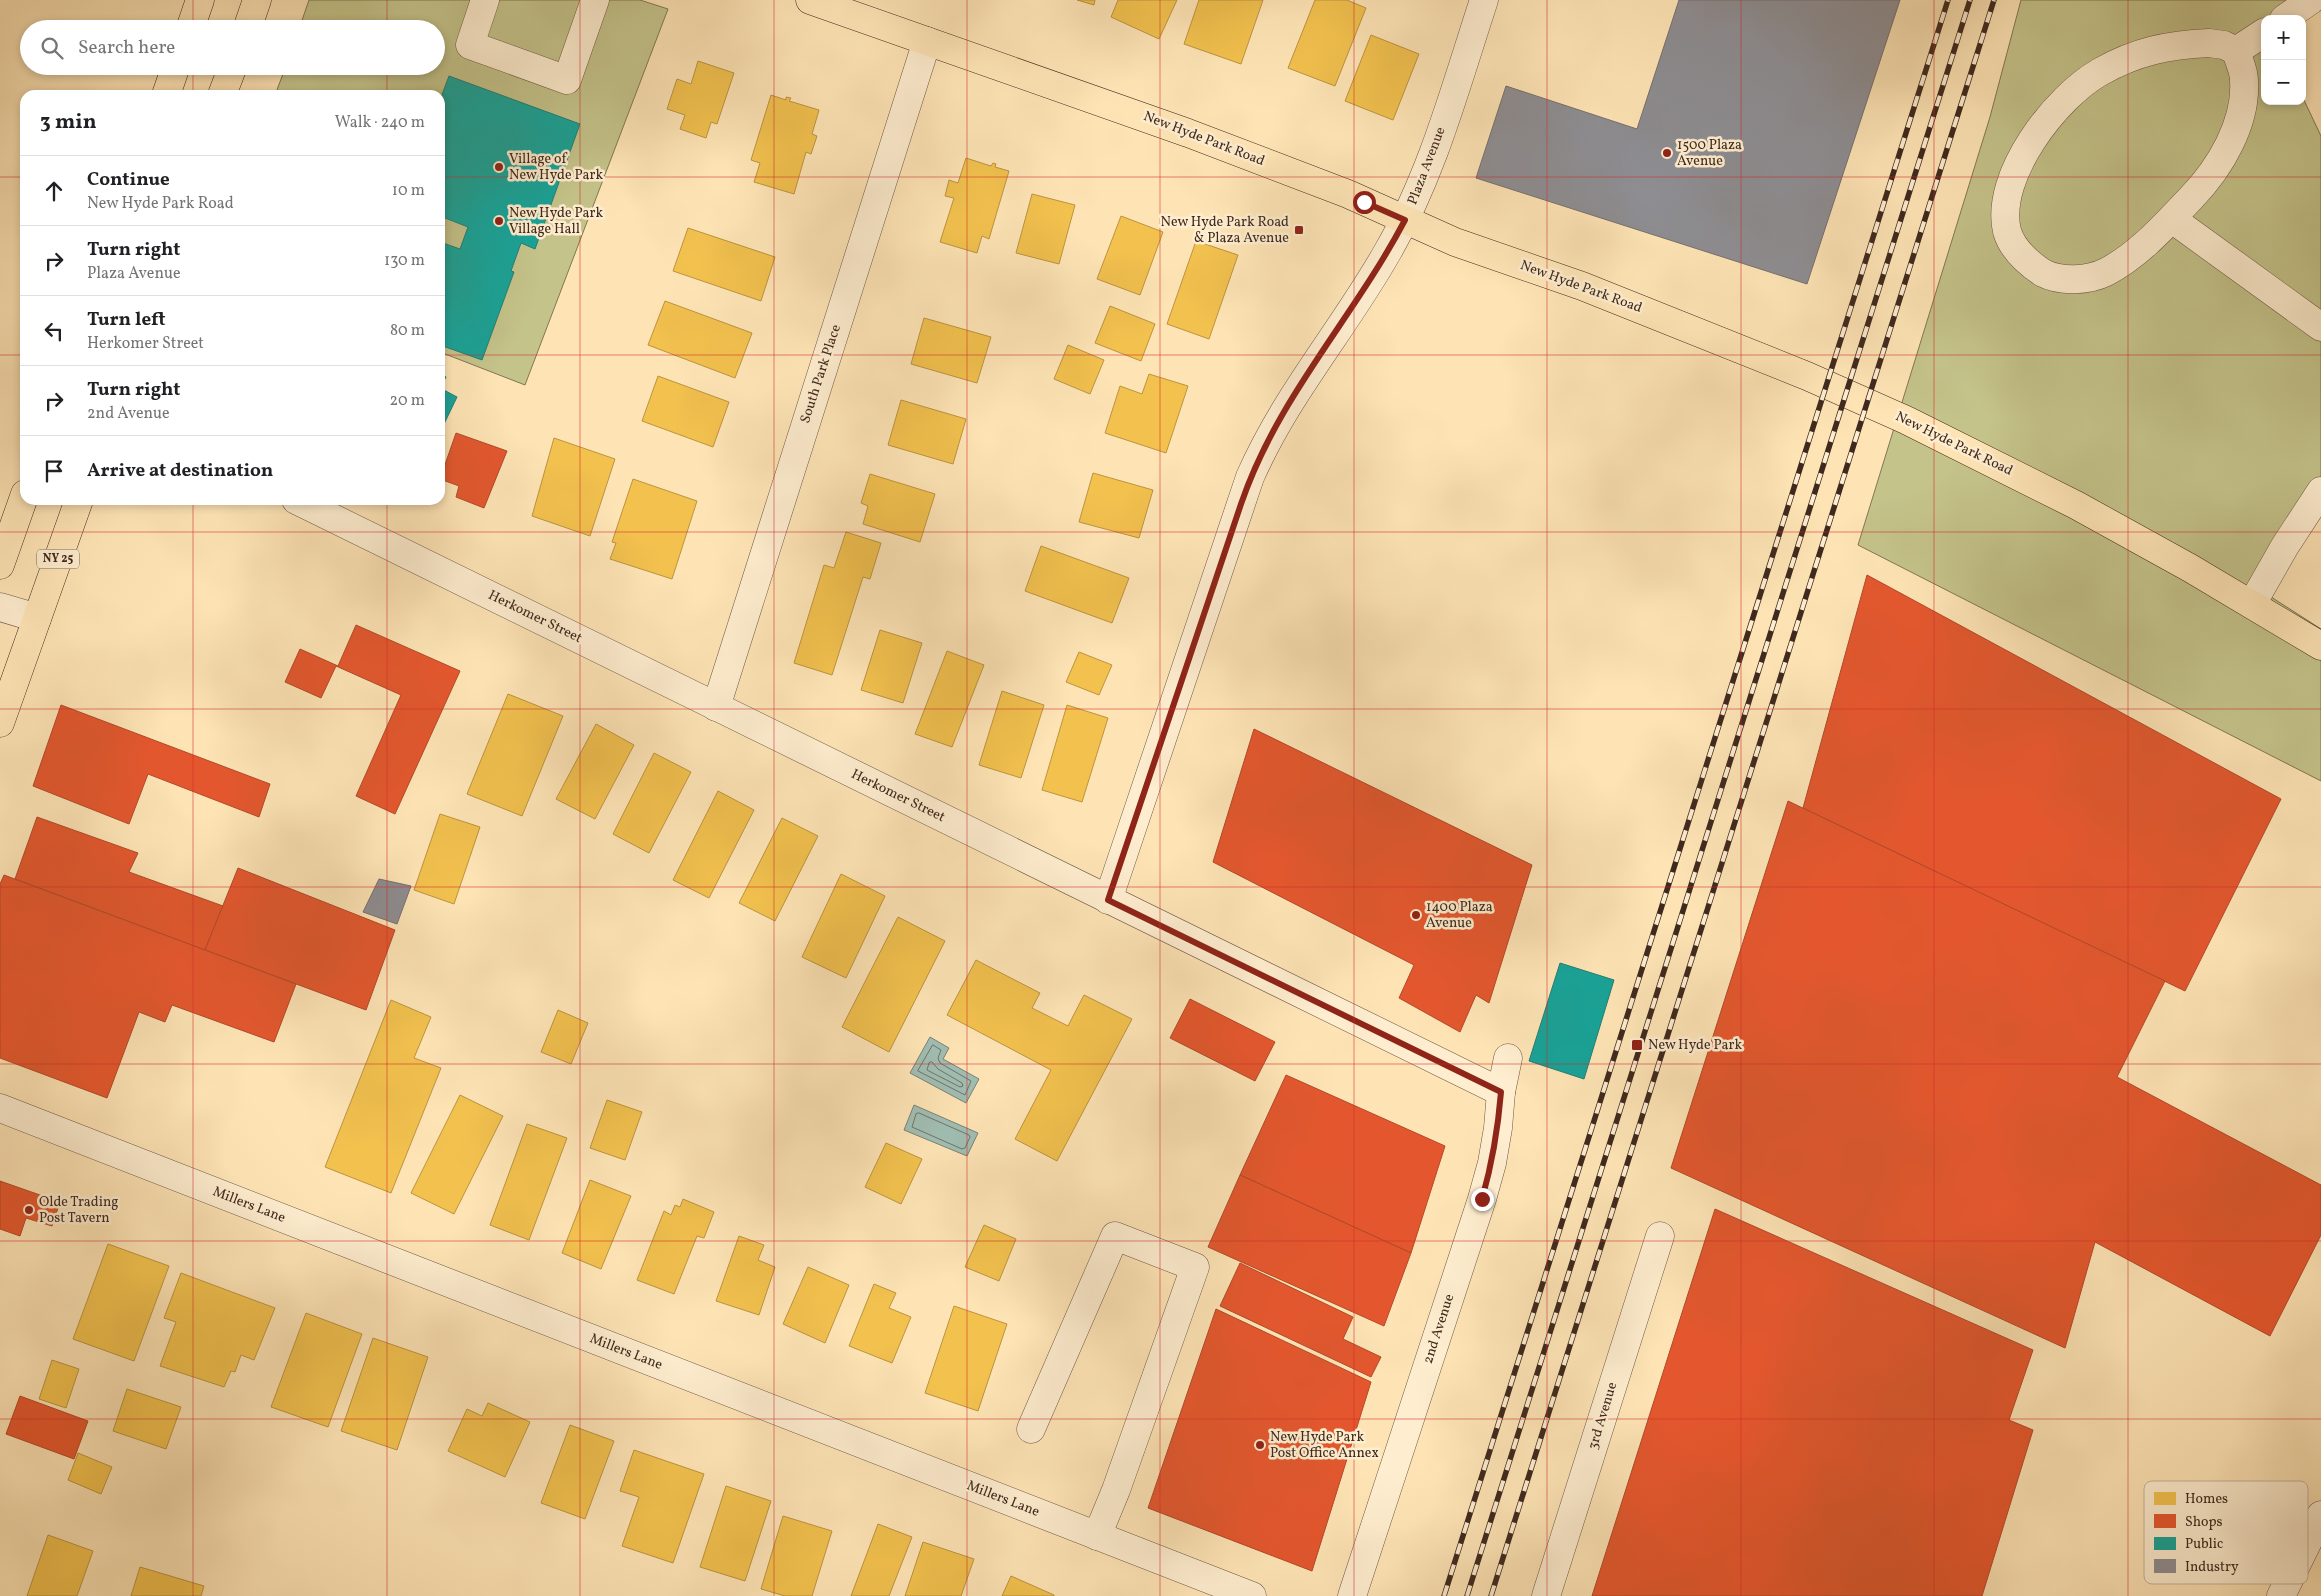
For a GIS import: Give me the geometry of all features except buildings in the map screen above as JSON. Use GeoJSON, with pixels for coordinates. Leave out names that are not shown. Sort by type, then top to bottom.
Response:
{"type":"FeatureCollection","features":[{"type":"Feature","properties":{"kind":"main road"},"geometry":{"type":"LineString","coordinates":[[193,20],[200,0]]}},
{"type":"Feature","properties":{"kind":"main road"},"geometry":{"type":"LineString","coordinates":[[250,20],[257,0]]}},
{"type":"Feature","properties":{"kind":"main road","name":"New Hyde Park Road"},"geometry":{"type":"LineString","coordinates":[[810,0],[1188,133],[1348,194],[1455,242],[1582,286],[1680,323],[1857,398],[2061,497],[2252,604],[2321,646]]}},
{"type":"Feature","properties":{"kind":"main road"},"geometry":{"type":"LineString","coordinates":[[168,90],[173,75]]}},
{"type":"Feature","properties":{"kind":"main road"},"geometry":{"type":"LineString","coordinates":[[224,90],[230,75]]}},
{"type":"Feature","properties":{"kind":"main road"},"geometry":{"type":"LineString","coordinates":[[0,564],[21,505]]}},
{"type":"Feature","properties":{"kind":"main road","name":"NY 25"},"geometry":{"type":"LineString","coordinates":[[0,722],[77,505]]}},
{"type":"Feature","properties":{"kind":"street"},"geometry":{"type":"LineString","coordinates":[[485,0],[470,45],[567,80],[595,0]]}},
{"type":"Feature","properties":{"kind":"street","name":"Plaza Avenue"},"geometry":{"type":"LineString","coordinates":[[1108,900],[1241,504],[1262,451],[1292,397],[1374,276],[1405,220],[1432,160],[1484,0]]}},
{"type":"Feature","properties":{"kind":"street"},"geometry":{"type":"LineString","coordinates":[[2290,15],[2311,0]]}},
{"type":"Feature","properties":{"kind":"street"},"geometry":{"type":"LineString","coordinates":[[2236,51],[2261,35]]}},
{"type":"Feature","properties":{"kind":"street","name":"South Park Place"},"geometry":{"type":"LineString","coordinates":[[716,707],[927,41]]}},
{"type":"Feature","properties":{"kind":"street"},"geometry":{"type":"LineString","coordinates":[[2209,43],[2224,44],[2236,51],[2244,79],[2243,112],[2207,182],[2172,218],[2146,243],[2104,273],[2066,279],[2050,276],[2024,258],[2007,230],[2006,204],[2017,170],[2039,131],[2060,105],[2098,73],[2123,59],[2154,48],[2209,43]]}},
{"type":"Feature","properties":{"kind":"street"},"geometry":{"type":"LineString","coordinates":[[2172,218],[2321,327]]}},
{"type":"Feature","properties":{"kind":"street"},"geometry":{"type":"LineString","coordinates":[[2252,604],[2285,546],[2321,491]]}},
{"type":"Feature","properties":{"kind":"street","name":"Herkomer Street"},"geometry":{"type":"LineString","coordinates":[[306,505],[1501,1092]]}},
{"type":"Feature","properties":{"kind":"street"},"geometry":{"type":"LineString","coordinates":[[0,607],[37,618]]}},
{"type":"Feature","properties":{"kind":"street","name":"2nd Avenue"},"geometry":{"type":"LineString","coordinates":[[1352,1596],[1482,1199],[1492,1163],[1498,1128],[1501,1092],[1508,1058]]}},
{"type":"Feature","properties":{"kind":"street","name":"Millers Lane"},"geometry":{"type":"LineString","coordinates":[[0,1108],[1252,1596]]}},
{"type":"Feature","properties":{"kind":"street"},"geometry":{"type":"LineString","coordinates":[[1031,1429],[1115,1236],[1195,1267],[1116,1490],[1097,1536]]}},
{"type":"Feature","properties":{"kind":"street","name":"3rd Avenue"},"geometry":{"type":"LineString","coordinates":[[1546,1596],[1660,1236]]}},
{"type":"Feature","properties":{"kind":"street"},"geometry":{"type":"LineString","coordinates":[[2308,1543],[2319,1522]]}},
{"type":"Feature","properties":{"kind":"street"},"geometry":{"type":"LineString","coordinates":[[2281,1596],[2287,1584]]}},
{"type":"Feature","properties":{"kind":"shaded area"},"geometry":{"type":"Polygon","coordinates":[[[309,0],[640,0],[668,9],[525,385],[445,354],[445,90],[277,90],[283,75],[445,75],[445,20],[302,20],[309,0]]]}},
{"type":"Feature","properties":{"kind":"shaded area"},"geometry":{"type":"Polygon","coordinates":[[[2021,0],[2321,0],[2306,15],[2261,15],[2261,105],[2306,104],[2321,136],[2321,507],[2268,595],[2321,629],[2321,781],[1858,545],[1990,117],[2021,0]]]}},
{"type":"Feature","properties":{"kind":"water"},"geometry":{"type":"Polygon","coordinates":[[[930,1037],[949,1048],[943,1059],[979,1079],[966,1103],[910,1073],[930,1037]]]}},
{"type":"Feature","properties":{"kind":"water"},"geometry":{"type":"Polygon","coordinates":[[[914,1105],[978,1133],[967,1156],[904,1130],[914,1105]]]}},
{"type":"Feature","properties":{"kind":"railway"},"geometry":{"type":"LineString","coordinates":[[1444,1596],[1948,0]]}},
{"type":"Feature","properties":{"kind":"railway"},"geometry":{"type":"LineString","coordinates":[[1467,1596],[1970,0]]}},
{"type":"Feature","properties":{"kind":"railway"},"geometry":{"type":"LineString","coordinates":[[1491,1596],[1994,0]]}},
{"type":"Feature","properties":{"kind":"place","name":"1500 Plaza Avenue"},"geometry":{"type":"Point","coordinates":[1667,153]}},
{"type":"Feature","properties":{"kind":"place","name":"Village of New Hyde Park"},"geometry":{"type":"Point","coordinates":[499,167]}},
{"type":"Feature","properties":{"kind":"place","name":"New Hyde Park Village Hall"},"geometry":{"type":"Point","coordinates":[499,221]}},
{"type":"Feature","properties":{"kind":"place","name":"New Hyde Park Road & Plaza Avenue"},"geometry":{"type":"Point","coordinates":[1299,230]}},
{"type":"Feature","properties":{"kind":"place","name":"1400 Plaza Avenue"},"geometry":{"type":"Point","coordinates":[1416,915]}},
{"type":"Feature","properties":{"kind":"place","name":"New Hyde Park"},"geometry":{"type":"Point","coordinates":[1637,1045]}},
{"type":"Feature","properties":{"kind":"place","name":"Olde Trading Post Tavern"},"geometry":{"type":"Point","coordinates":[29,1210]}},
{"type":"Feature","properties":{"kind":"place","name":"New Hyde Park Post Office Annex"},"geometry":{"type":"Point","coordinates":[1260,1445]}},
{"type":"Feature","properties":{"kind":"route"},"geometry":{"type":"LineString","coordinates":[[1364,202],[1405,220],[1374,276],[1310,368],[1276,422],[1250,477],[1108,900],[1501,1092],[1498,1128],[1492,1163],[1482,1199]]}}]}
